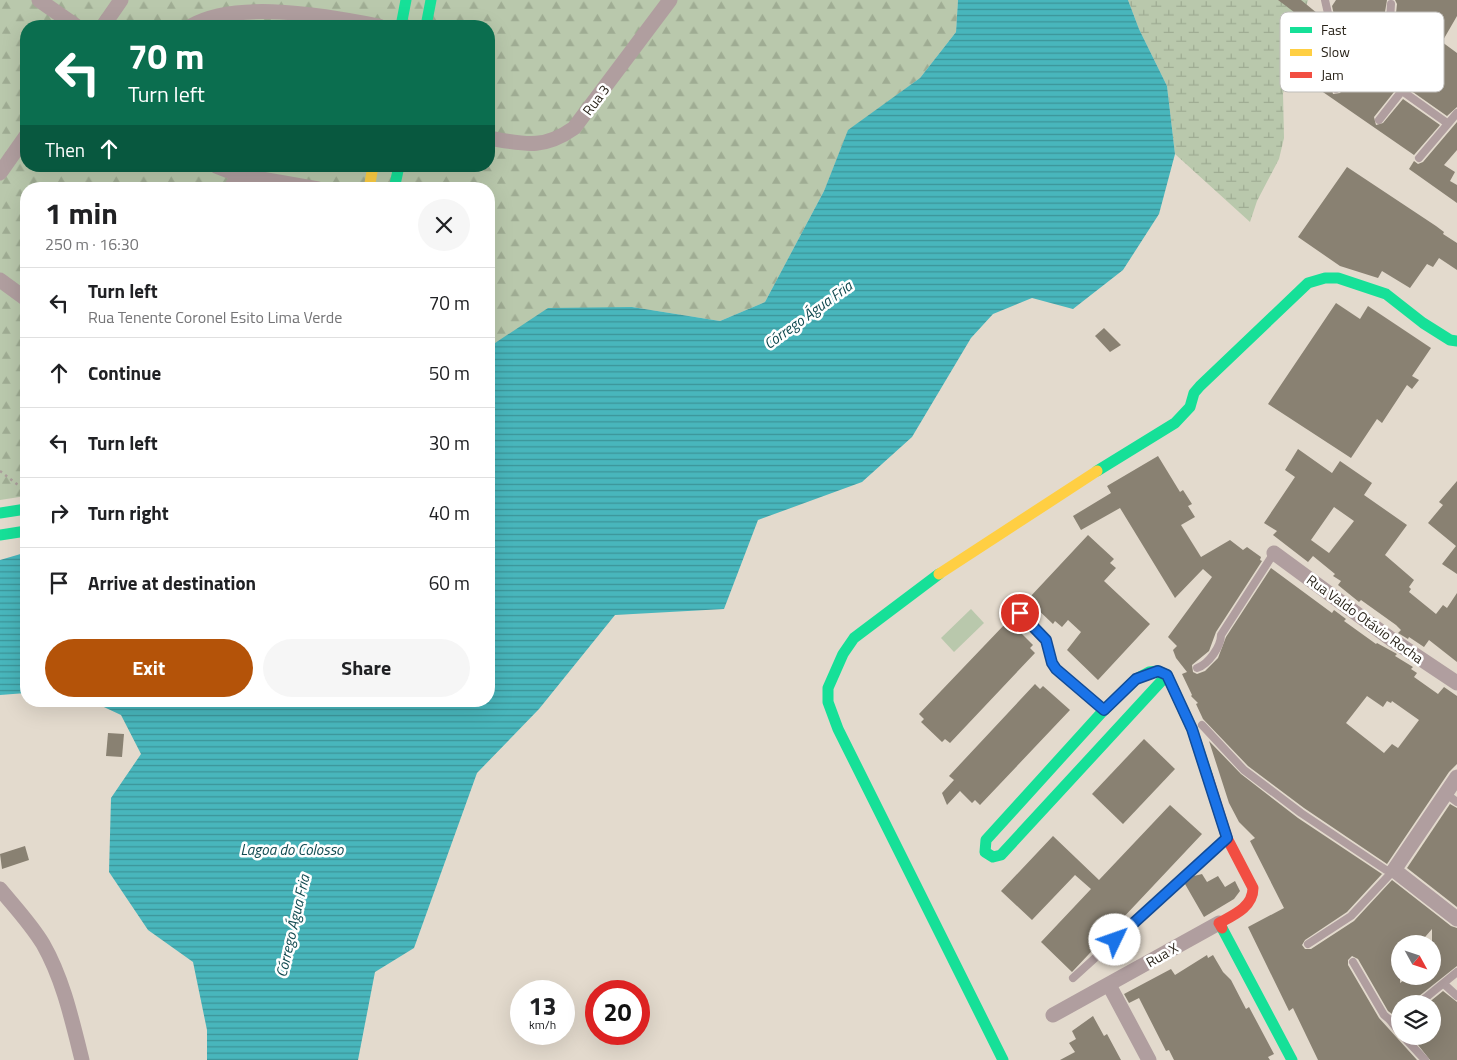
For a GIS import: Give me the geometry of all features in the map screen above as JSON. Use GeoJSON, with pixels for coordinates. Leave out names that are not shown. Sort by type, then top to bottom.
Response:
{"type":"FeatureCollection","features":[{"type":"Feature","properties":{"kind":"street"},"geometry":{"type":"LineString","coordinates":[[39,0],[67,20]]}},
{"type":"Feature","properties":{"kind":"street"},"geometry":{"type":"LineString","coordinates":[[107,20],[122,0]]}},
{"type":"Feature","properties":{"kind":"street"},"geometry":{"type":"LineString","coordinates":[[402,20],[406,0]]}},
{"type":"Feature","properties":{"kind":"street"},"geometry":{"type":"LineString","coordinates":[[427,20],[431,0]]}},
{"type":"Feature","properties":{"kind":"street","name":"Rua 3"},"geometry":{"type":"LineString","coordinates":[[495,139],[536,144],[551,141],[574,128],[670,0]]}},
{"type":"Feature","properties":{"kind":"street"},"geometry":{"type":"LineString","coordinates":[[199,20],[220,8],[265,2],[350,20]]}},
{"type":"Feature","properties":{"kind":"street"},"geometry":{"type":"LineString","coordinates":[[0,173],[20,145]]}},
{"type":"Feature","properties":{"kind":"street"},"geometry":{"type":"LineString","coordinates":[[230,172],[239,176],[275,182]]}},
{"type":"Feature","properties":{"kind":"street"},"geometry":{"type":"LineString","coordinates":[[235,182],[239,176]]}},
{"type":"Feature","properties":{"kind":"street"},"geometry":{"type":"LineString","coordinates":[[1004,1060],[838,729],[828,702],[828,688],[848,646],[867,626],[937,575],[1070,488],[1175,423],[1190,407],[1194,393],[1200,386],[1308,283],[1325,278],[1338,278],[1386,294],[1423,323],[1450,340],[1457,340]]}},
{"type":"Feature","properties":{"kind":"street"},"geometry":{"type":"LineString","coordinates":[[0,280],[20,295]]}},
{"type":"Feature","properties":{"kind":"street"},"geometry":{"type":"LineString","coordinates":[[0,513],[20,510]]}},
{"type":"Feature","properties":{"kind":"street"},"geometry":{"type":"LineString","coordinates":[[0,535],[20,532]]}},
{"type":"Feature","properties":{"kind":"street","name":"Rua Valdo Otávio Rocha"},"geometry":{"type":"LineString","coordinates":[[1274,553],[1391,639],[1457,683]]}},
{"type":"Feature","properties":{"kind":"street"},"geometry":{"type":"LineString","coordinates":[[1167,675],[1001,854],[996,858],[989,857],[984,852],[983,847],[986,840],[1104,710],[1136,679],[1158,671],[1167,675],[1197,727],[1227,838],[1253,888],[1254,894],[1248,904],[1219,923],[1292,1060]]}},
{"type":"Feature","properties":{"kind":"street"},"geometry":{"type":"LineString","coordinates":[[1457,777],[1451,797],[1394,870],[1457,919]]}},
{"type":"Feature","properties":{"kind":"street"},"geometry":{"type":"LineString","coordinates":[[0,889],[42,942],[53,963],[70,1009],[82,1060]]}},
{"type":"Feature","properties":{"kind":"street","name":"Rua X"},"geometry":{"type":"LineString","coordinates":[[1053,1015],[1219,923]]}},
{"type":"Feature","properties":{"kind":"street"},"geometry":{"type":"LineString","coordinates":[[1110,985],[1149,1060]]}},
{"type":"Feature","properties":{"kind":"lane"},"geometry":{"type":"LineString","coordinates":[[1390,12],[1391,4]]}},
{"type":"Feature","properties":{"kind":"lane"},"geometry":{"type":"LineString","coordinates":[[1379,120],[1401,92]]}},
{"type":"Feature","properties":{"kind":"lane"},"geometry":{"type":"LineString","coordinates":[[1403,92],[1447,123]]}},
{"type":"Feature","properties":{"kind":"lane"},"geometry":{"type":"LineString","coordinates":[[1419,158],[1457,113]]}},
{"type":"Feature","properties":{"kind":"lane"},"geometry":{"type":"LineString","coordinates":[[1197,668],[1203,666],[1216,650],[1221,641],[1221,635],[1274,553]]}},
{"type":"Feature","properties":{"kind":"lane"},"geometry":{"type":"LineString","coordinates":[[1010,604],[1046,640],[1052,663],[1056,669],[1104,710]]}},
{"type":"Feature","properties":{"kind":"lane"},"geometry":{"type":"LineString","coordinates":[[1197,727],[1244,770],[1301,813],[1386,870],[1394,870]]}},
{"type":"Feature","properties":{"kind":"lane"},"geometry":{"type":"LineString","coordinates":[[1073,978],[1227,838]]}},
{"type":"Feature","properties":{"kind":"lane"},"geometry":{"type":"LineString","coordinates":[[1308,944],[1351,916],[1394,870]]}},
{"type":"Feature","properties":{"kind":"lane"},"geometry":{"type":"LineString","coordinates":[[1353,962],[1380,1009],[1390,1020]]}},
{"type":"Feature","properties":{"kind":"lane"},"geometry":{"type":"LineString","coordinates":[[1430,995],[1457,972]]}},
{"type":"Feature","properties":{"kind":"lane"},"geometry":{"type":"LineString","coordinates":[[1444,984],[1457,996]]}},
{"type":"Feature","properties":{"kind":"lane"},"geometry":{"type":"LineString","coordinates":[[1411,1045],[1425,1060]]}},
{"type":"Feature","properties":{"kind":"path"},"geometry":{"type":"LineString","coordinates":[[0,471],[20,486]]}},
{"type":"Feature","properties":{"kind":"green space"},"geometry":{"type":"Polygon","coordinates":[[[0,0],[958,0],[956,32],[920,78],[848,131],[824,191],[765,302],[720,321],[632,307],[495,343],[495,182],[20,182],[20,497],[0,500],[0,0]]]}},
{"type":"Feature","properties":{"kind":"green space"},"geometry":{"type":"Polygon","coordinates":[[[1128,0],[1308,0],[1304,12],[1280,12],[1280,92],[1283,92],[1284,138],[1279,159],[1257,201],[1250,222],[1175,154],[1167,86],[1139,29],[1128,0]]]}},
{"type":"Feature","properties":{"kind":"green space"},"geometry":{"type":"Polygon","coordinates":[[[971,609],[984,623],[954,652],[941,638],[971,609]]]}},
{"type":"Feature","properties":{"kind":"water","name":"Lagoa do Colosso"},"geometry":{"type":"Polygon","coordinates":[[[958,0],[1128,0],[1139,29],[1167,86],[1175,154],[1159,214],[1123,270],[1073,309],[1032,298],[993,314],[971,338],[912,437],[862,482],[758,520],[724,609],[615,615],[539,709],[477,773],[414,948],[375,972],[358,1060],[207,1060],[207,1030],[193,962],[148,930],[109,872],[111,798],[141,754],[121,715],[104,707],[495,707],[495,343],[548,308],[632,307],[720,321],[765,302],[824,191],[848,130],[920,78],[956,32],[958,0]]]}},
{"type":"Feature","properties":{"kind":"water"},"geometry":{"type":"Polygon","coordinates":[[[20,554],[20,693],[0,695],[0,560],[20,554]]]}},
{"type":"Feature","properties":{"kind":"building"},"geometry":{"type":"Polygon","coordinates":[[[1278,0],[1301,0],[1316,12],[1294,12],[1278,0]]]}},
{"type":"Feature","properties":{"kind":"building"},"geometry":{"type":"Polygon","coordinates":[[[1336,0],[1387,0],[1385,12],[1333,12],[1332,6],[1336,0]]]}},
{"type":"Feature","properties":{"kind":"building"},"geometry":{"type":"Polygon","coordinates":[[[1395,0],[1457,0],[1457,16],[1444,39],[1444,12],[1396,12],[1397,4],[1395,0]]]}},
{"type":"Feature","properties":{"kind":"building"},"geometry":{"type":"Polygon","coordinates":[[[1444,43],[1457,53],[1457,107],[1447,116],[1413,92],[1444,92],[1444,43]]]}},
{"type":"Feature","properties":{"kind":"building"},"geometry":{"type":"Polygon","coordinates":[[[1323,92],[1332,92],[1333,94],[1341,92],[1394,92],[1374,117],[1376,125],[1383,123],[1403,99],[1440,125],[1414,155],[1323,92]]]}},
{"type":"Feature","properties":{"kind":"building"},"geometry":{"type":"Polygon","coordinates":[[[1457,122],[1457,150],[1444,165],[1455,172],[1450,181],[1457,185],[1457,203],[1409,169],[1414,161],[1418,164],[1423,162],[1457,122]]]}},
{"type":"Feature","properties":{"kind":"building"},"geometry":{"type":"Polygon","coordinates":[[[1347,167],[1436,226],[1444,232],[1443,234],[1457,243],[1457,270],[1439,258],[1433,267],[1427,264],[1410,288],[1382,271],[1378,278],[1340,266],[1298,237],[1347,167]]]}},
{"type":"Feature","properties":{"kind":"building"},"geometry":{"type":"Polygon","coordinates":[[[1336,303],[1360,319],[1368,306],[1431,348],[1412,376],[1419,380],[1412,389],[1407,385],[1382,423],[1377,419],[1351,458],[1268,404],[1336,303]]]}},
{"type":"Feature","properties":{"kind":"building"},"geometry":{"type":"Polygon","coordinates":[[[1104,328],[1121,345],[1110,352],[1095,336],[1104,328]]]}},
{"type":"Feature","properties":{"kind":"building"},"geometry":{"type":"Polygon","coordinates":[[[1298,449],[1332,473],[1340,461],[1372,483],[1364,495],[1407,525],[1385,555],[1414,580],[1409,587],[1411,589],[1409,592],[1436,614],[1443,605],[1447,608],[1457,593],[1457,662],[1429,640],[1424,647],[1409,637],[1408,639],[1398,633],[1401,630],[1396,625],[1361,600],[1359,602],[1338,585],[1341,581],[1333,576],[1335,574],[1313,556],[1308,562],[1273,535],[1277,531],[1264,523],[1295,477],[1285,470],[1298,449]],[[1334,507],[1311,540],[1329,553],[1354,521],[1334,507]]]}},
{"type":"Feature","properties":{"kind":"building"},"geometry":{"type":"Polygon","coordinates":[[[1158,456],[1180,492],[1183,490],[1192,504],[1188,506],[1195,517],[1181,525],[1201,557],[1230,540],[1243,550],[1247,547],[1261,557],[1260,560],[1262,561],[1216,632],[1209,651],[1192,665],[1193,672],[1197,674],[1205,671],[1218,658],[1226,637],[1271,568],[1332,613],[1334,610],[1346,619],[1344,621],[1376,644],[1397,654],[1395,656],[1413,667],[1411,669],[1417,673],[1414,677],[1438,694],[1444,687],[1457,696],[1457,764],[1449,772],[1387,864],[1304,808],[1248,766],[1203,719],[1196,704],[1198,703],[1191,696],[1182,674],[1187,672],[1176,658],[1173,650],[1177,646],[1168,637],[1212,577],[1203,569],[1175,598],[1120,508],[1081,530],[1073,516],[1111,493],[1107,486],[1158,456]],[[1367,696],[1346,723],[1384,753],[1392,744],[1398,748],[1419,720],[1392,701],[1391,703],[1387,701],[1383,707],[1367,696]]]}},
{"type":"Feature","properties":{"kind":"building"},"geometry":{"type":"Polygon","coordinates":[[[1457,481],[1457,574],[1442,564],[1456,546],[1428,523],[1443,505],[1439,502],[1457,481]]]}},
{"type":"Feature","properties":{"kind":"building"},"geometry":{"type":"Polygon","coordinates":[[[1088,535],[1114,559],[1110,563],[1116,568],[1104,581],[1150,624],[1098,680],[1067,650],[1081,632],[1068,620],[1062,627],[1055,621],[1053,624],[1032,604],[1035,602],[1030,597],[1088,535]]]}},
{"type":"Feature","properties":{"kind":"building"},"geometry":{"type":"Polygon","coordinates":[[[1005,624],[1009,628],[1013,625],[1033,645],[1030,648],[1035,653],[950,743],[945,739],[942,742],[921,722],[924,719],[919,714],[1005,624]]]}},
{"type":"Feature","properties":{"kind":"building"},"geometry":{"type":"Polygon","coordinates":[[[1035,684],[1040,689],[1043,686],[1070,710],[980,805],[975,800],[972,803],[960,791],[947,805],[942,793],[954,780],[949,776],[1035,684]]]}},
{"type":"Feature","properties":{"kind":"building"},"geometry":{"type":"Polygon","coordinates":[[[108,733],[124,734],[122,757],[106,756],[108,733]]]}},
{"type":"Feature","properties":{"kind":"building"},"geometry":{"type":"Polygon","coordinates":[[[1144,739],[1175,769],[1123,824],[1092,794],[1144,739]]]}},
{"type":"Feature","properties":{"kind":"building"},"geometry":{"type":"Polygon","coordinates":[[[1209,741],[1241,774],[1298,818],[1382,874],[1347,912],[1305,940],[1302,945],[1305,949],[1311,949],[1354,921],[1392,880],[1451,926],[1457,928],[1457,966],[1441,979],[1441,935],[1432,935],[1432,929],[1427,935],[1391,935],[1391,985],[1433,985],[1420,995],[1391,995],[1391,1013],[1358,959],[1352,956],[1348,960],[1348,965],[1379,1018],[1391,1031],[1391,1045],[1403,1045],[1417,1060],[1318,1060],[1293,1008],[1289,1011],[1248,927],[1284,908],[1250,841],[1255,838],[1239,822],[1229,803],[1209,741]]]}},
{"type":"Feature","properties":{"kind":"building"},"geometry":{"type":"Polygon","coordinates":[[[1450,804],[1457,808],[1457,907],[1407,868],[1450,804]]]}},
{"type":"Feature","properties":{"kind":"building"},"geometry":{"type":"Polygon","coordinates":[[[1170,805],[1202,834],[1072,972],[1041,942],[1091,889],[1075,875],[1032,920],[1001,891],[1053,836],[1099,880],[1170,805]]]}},
{"type":"Feature","properties":{"kind":"building"},"geometry":{"type":"Polygon","coordinates":[[[25,846],[29,860],[2,869],[0,854],[25,846]]]}},
{"type":"Feature","properties":{"kind":"building"},"geometry":{"type":"Polygon","coordinates":[[[1202,874],[1207,882],[1218,876],[1225,887],[1235,881],[1240,891],[1234,899],[1204,917],[1185,884],[1194,876],[1202,874]]]}},
{"type":"Feature","properties":{"kind":"building"},"geometry":{"type":"Polygon","coordinates":[[[1207,955],[1208,958],[1213,955],[1223,972],[1231,980],[1246,1009],[1249,1007],[1274,1054],[1268,1057],[1270,1060],[1174,1060],[1169,1050],[1166,1051],[1139,998],[1129,1003],[1124,994],[1171,969],[1175,975],[1207,955]]]}},
{"type":"Feature","properties":{"kind":"building"},"geometry":{"type":"Polygon","coordinates":[[[1443,991],[1457,1002],[1457,1060],[1430,1060],[1418,1045],[1441,1045],[1441,995],[1438,995],[1443,991]]]}},
{"type":"Feature","properties":{"kind":"building"},"geometry":{"type":"Polygon","coordinates":[[[1093,1016],[1104,1036],[1107,1034],[1121,1060],[1060,1060],[1075,1052],[1069,1043],[1076,1039],[1072,1031],[1093,1016]]]}},
{"type":"Feature","properties":{"kind":"traffic: fast"},"geometry":{"type":"LineString","coordinates":[[402,20],[406,0]]}},
{"type":"Feature","properties":{"kind":"traffic: fast"},"geometry":{"type":"LineString","coordinates":[[427,20],[431,0]]}},
{"type":"Feature","properties":{"kind":"traffic: fast"},"geometry":{"type":"LineString","coordinates":[[396,182],[398,172]]}},
{"type":"Feature","properties":{"kind":"traffic: fast"},"geometry":{"type":"LineString","coordinates":[[1097,471],[1175,423],[1190,407],[1194,393],[1200,386],[1308,283],[1325,278],[1338,278],[1386,294],[1423,323],[1450,340],[1457,341]]}},
{"type":"Feature","properties":{"kind":"traffic: fast"},"geometry":{"type":"LineString","coordinates":[[0,513],[20,510]]}},
{"type":"Feature","properties":{"kind":"traffic: fast"},"geometry":{"type":"LineString","coordinates":[[0,535],[20,532]]}},
{"type":"Feature","properties":{"kind":"traffic: fast"},"geometry":{"type":"LineString","coordinates":[[939,574],[854,638],[843,654],[828,688],[828,702],[838,729],[1003,1060]]}},
{"type":"Feature","properties":{"kind":"traffic: fast"},"geometry":{"type":"LineString","coordinates":[[1167,675],[1001,855],[993,857],[985,852],[986,840],[1104,710],[1136,679],[1149,672],[1158,671],[1167,675],[1192,729],[1207,775]]}},
{"type":"Feature","properties":{"kind":"traffic: fast"},"geometry":{"type":"LineString","coordinates":[[1222,928],[1292,1060]]}},
{"type":"Feature","properties":{"kind":"traffic: slow"},"geometry":{"type":"LineString","coordinates":[[370,182],[372,172]]}},
{"type":"Feature","properties":{"kind":"traffic: slow"},"geometry":{"type":"LineString","coordinates":[[939,574],[1097,471]]}},
{"type":"Feature","properties":{"kind":"traffic: jam"},"geometry":{"type":"LineString","coordinates":[[1207,775],[1227,838],[1253,888],[1250,900],[1242,910],[1219,923],[1222,928]]}},
{"type":"Feature","properties":{"kind":"route"},"geometry":{"type":"LineString","coordinates":[[1020,613],[1046,640],[1052,663],[1056,669],[1104,710],[1136,679],[1149,672],[1158,671],[1167,675],[1192,729],[1227,838],[1115,940]]}},
{"type":"Feature","properties":{"kind":"water label","name":"Córrego Água Fria"},"geometry":{"type":"Point","coordinates":[808,315]}},
{"type":"Feature","properties":{"kind":"water label","name":"Córrego Água Fria"},"geometry":{"type":"Point","coordinates":[293,926]}}]}
